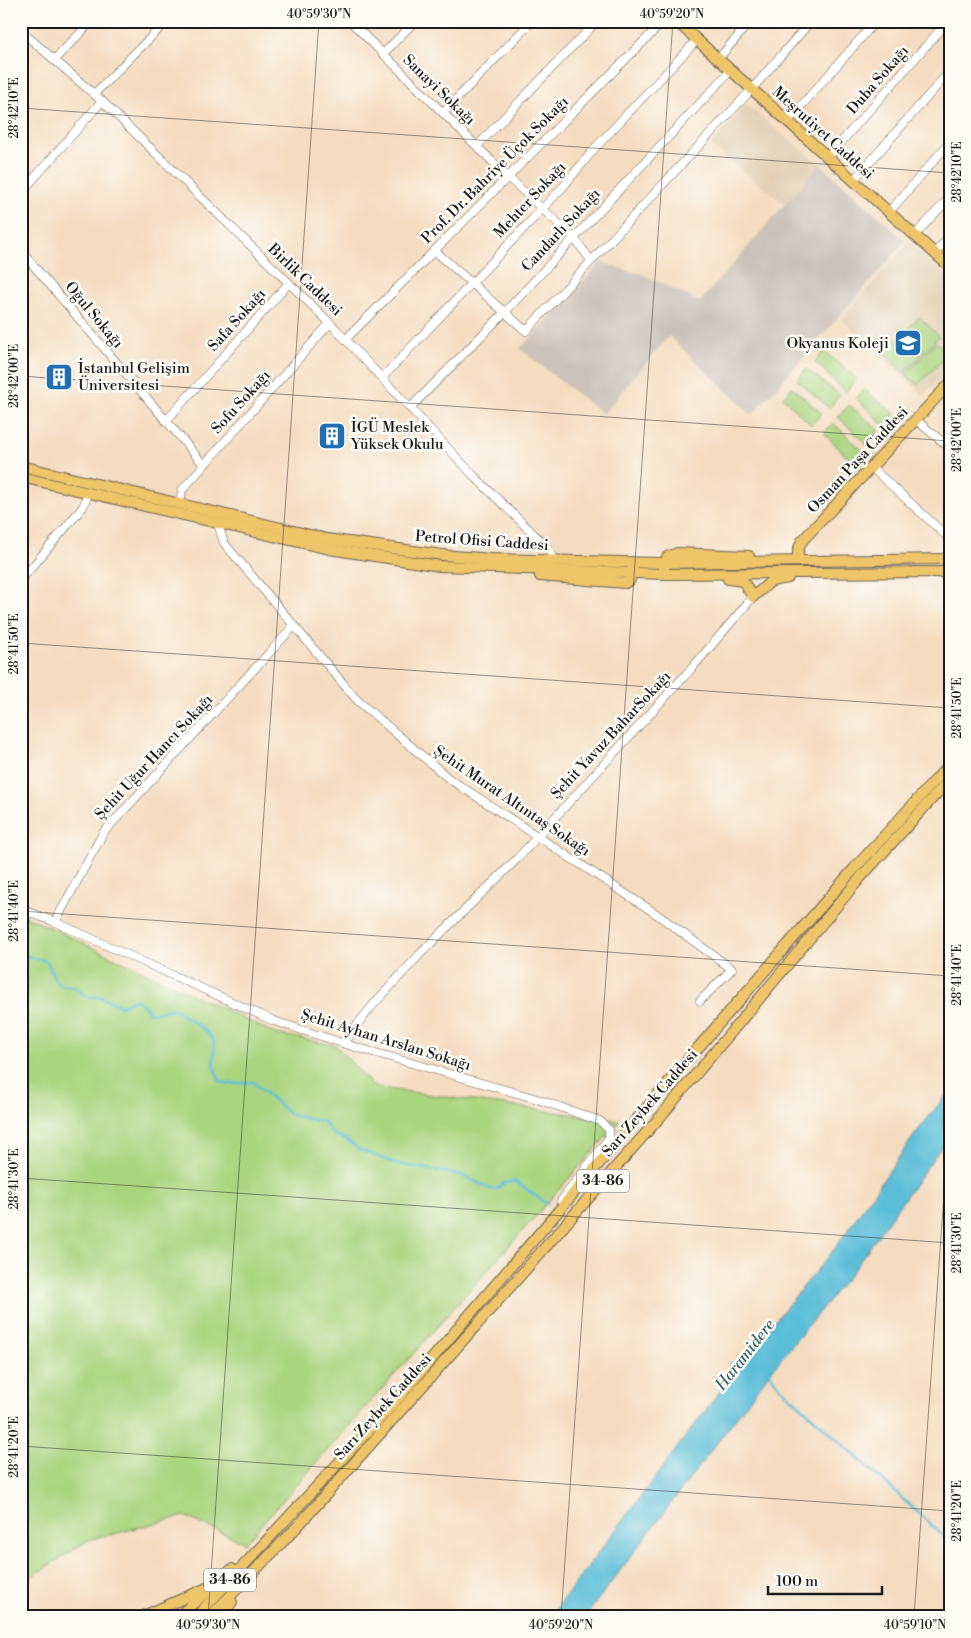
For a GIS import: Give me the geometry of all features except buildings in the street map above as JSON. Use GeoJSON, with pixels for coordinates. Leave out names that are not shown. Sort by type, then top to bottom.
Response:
{"type":"FeatureCollection","features":[{"type":"Feature","properties":{"kind":"main road","name":"Meşrutiyet Caddesi"},"geometry":{"type":"LineString","coordinates":[[679,22],[950,267]]}},
{"type":"Feature","properties":{"kind":"main road","name":"Osman Paşa Caddesi"},"geometry":{"type":"LineString","coordinates":[[798,561],[802,541],[950,383]]}},
{"type":"Feature","properties":{"kind":"main road","name":"Petrol Ofisi Caddesi"},"geometry":{"type":"LineString","coordinates":[[21,466],[327,539],[467,558],[556,561],[633,568],[950,572]]}},
{"type":"Feature","properties":{"kind":"main road","name":"Petrol Ofisi Caddesi"},"geometry":{"type":"LineString","coordinates":[[21,477],[329,549],[405,562],[473,568],[502,573],[624,583],[630,580],[633,568]]}},
{"type":"Feature","properties":{"kind":"main road"},"geometry":{"type":"LineString","coordinates":[[178,515],[180,504]]}},
{"type":"Feature","properties":{"kind":"main road"},"geometry":{"type":"LineString","coordinates":[[840,572],[823,576],[777,579],[766,585],[753,597],[748,585],[736,579],[670,578],[665,568],[667,557],[683,553],[735,555],[798,561],[950,560]]}},
{"type":"Feature","properties":{"kind":"main road","name":"Sarı Zeybek Caddesi"},"geometry":{"type":"LineString","coordinates":[[263,1543],[296,1510],[394,1403],[710,1034],[853,870],[950,764]]}},
{"type":"Feature","properties":{"kind":"main road","name":"Sarı Zeybek Caddesi"},"geometry":{"type":"LineString","coordinates":[[250,1577],[304,1520],[661,1116],[861,878],[950,779]]}},
{"type":"Feature","properties":{"kind":"main road"},"geometry":{"type":"LineString","coordinates":[[178,1617],[263,1543]]}},
{"type":"Feature","properties":{"kind":"main road","name":"34-86"},"geometry":{"type":"LineString","coordinates":[[196,1617],[263,1543]]}},
{"type":"Feature","properties":{"kind":"main road"},"geometry":{"type":"LineString","coordinates":[[210,1617],[250,1577]]}},
{"type":"Feature","properties":{"kind":"main road"},"geometry":{"type":"LineString","coordinates":[[222,1617],[250,1577]]}},
{"type":"Feature","properties":{"kind":"main road"},"geometry":{"type":"LineString","coordinates":[[141,1617],[219,1582]]}},
{"type":"Feature","properties":{"kind":"street"},"geometry":{"type":"LineString","coordinates":[[54,60],[92,21]]}},
{"type":"Feature","properties":{"kind":"street"},"geometry":{"type":"LineString","coordinates":[[94,94],[167,21]]}},
{"type":"Feature","properties":{"kind":"street","name":"Sanayi Sokağı"},"geometry":{"type":"LineString","coordinates":[[350,21],[509,178],[573,237],[591,260]]}},
{"type":"Feature","properties":{"kind":"street"},"geometry":{"type":"LineString","coordinates":[[382,54],[415,21]]}},
{"type":"Feature","properties":{"kind":"street"},"geometry":{"type":"LineString","coordinates":[[443,114],[532,21]]}},
{"type":"Feature","properties":{"kind":"street"},"geometry":{"type":"LineString","coordinates":[[477,146],[598,21]]}},
{"type":"Feature","properties":{"kind":"street","name":"Prof. Dr. Bahriye Üçok Sokağı"},"geometry":{"type":"LineString","coordinates":[[346,339],[664,21]]}},
{"type":"Feature","properties":{"kind":"street"},"geometry":{"type":"LineString","coordinates":[[718,59],[751,21]]}},
{"type":"Feature","properties":{"kind":"street"},"geometry":{"type":"LineString","coordinates":[[435,251],[526,331],[752,89],[811,21]]}},
{"type":"Feature","properties":{"kind":"street"},"geometry":{"type":"LineString","coordinates":[[788,122],[876,21]]}},
{"type":"Feature","properties":{"kind":"street","name":"Duba Sokağı"},"geometry":{"type":"LineString","coordinates":[[828,157],[948,21]]}},
{"type":"Feature","properties":{"kind":"street","name":"Birlik Caddesi"},"geometry":{"type":"LineString","coordinates":[[21,31],[102,101],[330,323],[476,478],[545,545],[556,561]]}},
{"type":"Feature","properties":{"kind":"street","name":"Mehter Sokağı"},"geometry":{"type":"LineString","coordinates":[[382,378],[540,208],[563,187],[595,148],[697,40]]}},
{"type":"Feature","properties":{"kind":"street","name":"Candarlı Sokağı"},"geometry":{"type":"LineString","coordinates":[[410,408],[505,312],[731,70]]}},
{"type":"Feature","properties":{"kind":"street"},"geometry":{"type":"LineString","coordinates":[[854,180],[950,71]]}},
{"type":"Feature","properties":{"kind":"street"},"geometry":{"type":"LineString","coordinates":[[21,193],[102,101]]}},
{"type":"Feature","properties":{"kind":"street"},"geometry":{"type":"LineString","coordinates":[[889,212],[950,142]]}},
{"type":"Feature","properties":{"kind":"street"},"geometry":{"type":"LineString","coordinates":[[915,235],[950,197]]}},
{"type":"Feature","properties":{"kind":"street"},"geometry":{"type":"LineString","coordinates":[[935,253],[950,236]]}},
{"type":"Feature","properties":{"kind":"street","name":"Oğul Sokağı"},"geometry":{"type":"LineString","coordinates":[[21,251],[204,465]]}},
{"type":"Feature","properties":{"kind":"street","name":"Safa Sokağı"},"geometry":{"type":"LineString","coordinates":[[166,421],[289,283]]}},
{"type":"Feature","properties":{"kind":"street","name":"Sofu Sokağı"},"geometry":{"type":"LineString","coordinates":[[180,504],[182,490],[330,323]]}},
{"type":"Feature","properties":{"kind":"street"},"geometry":{"type":"LineString","coordinates":[[916,420],[950,448]]}},
{"type":"Feature","properties":{"kind":"street"},"geometry":{"type":"LineString","coordinates":[[872,468],[950,539]]}},
{"type":"Feature","properties":{"kind":"street"},"geometry":{"type":"LineString","coordinates":[[21,580],[83,507],[88,494]]}},
{"type":"Feature","properties":{"kind":"street","name":"Şehit Murat Altıntaş Sokağı"},"geometry":{"type":"LineString","coordinates":[[218,524],[224,543],[357,700],[429,764],[654,913],[732,969],[700,1001]]}},
{"type":"Feature","properties":{"kind":"street","name":"Şehit Yavuz BaharSokağı"},"geometry":{"type":"LineString","coordinates":[[345,1044],[352,1031],[386,991],[537,836],[692,668],[753,597]]}},
{"type":"Feature","properties":{"kind":"street","name":"Şehit Uğur Hancı Sokağı"},"geometry":{"type":"LineString","coordinates":[[55,922],[103,833],[294,626]]}},
{"type":"Feature","properties":{"kind":"street","name":"Şehit Ayhan Arslan Sokağı"},"geometry":{"type":"LineString","coordinates":[[21,909],[55,922],[274,1021],[345,1044],[534,1098],[605,1124],[609,1130],[609,1138],[525,1252]]}},
{"type":"Feature","properties":{"kind":"shaded area"},"geometry":{"type":"Polygon","coordinates":[[[746,105],[820,164],[785,204],[711,145],[746,105]]]}},
{"type":"Feature","properties":{"kind":"shaded area"},"geometry":{"type":"Polygon","coordinates":[[[820,164],[906,241],[752,415],[669,336],[603,414],[520,349],[601,262],[640,273],[700,302],[820,164]]]}},
{"type":"Feature","properties":{"kind":"shaded area","name":"Okyanus Koleji"},"geometry":{"type":"Polygon","coordinates":[[[909,242],[950,279],[950,368],[924,395],[841,319],[909,242]]]}},
{"type":"Feature","properties":{"kind":"green space"},"geometry":{"type":"Polygon","coordinates":[[[919,317],[939,336],[904,373],[884,353],[919,317]]]}},
{"type":"Feature","properties":{"kind":"green space"},"geometry":{"type":"Polygon","coordinates":[[[936,342],[948,354],[918,385],[906,374],[936,342]]]}},
{"type":"Feature","properties":{"kind":"green space"},"geometry":{"type":"Polygon","coordinates":[[[824,351],[856,378],[846,392],[815,362],[824,351]]]}},
{"type":"Feature","properties":{"kind":"green space"},"geometry":{"type":"Polygon","coordinates":[[[806,369],[840,395],[829,408],[797,380],[806,369]]]}},
{"type":"Feature","properties":{"kind":"green space"},"geometry":{"type":"Polygon","coordinates":[[[792,387],[822,414],[811,425],[783,398],[792,387]]]}},
{"type":"Feature","properties":{"kind":"green space"},"geometry":{"type":"Polygon","coordinates":[[[864,389],[895,414],[884,426],[856,398],[864,389]]]}},
{"type":"Feature","properties":{"kind":"green space"},"geometry":{"type":"Polygon","coordinates":[[[849,405],[879,430],[867,445],[838,417],[849,405]]]}},
{"type":"Feature","properties":{"kind":"green space"},"geometry":{"type":"Polygon","coordinates":[[[833,423],[863,451],[852,462],[824,433],[833,423]]]}},
{"type":"Feature","properties":{"kind":"green space"},"geometry":{"type":"Polygon","coordinates":[[[21,914],[276,1034],[335,1045],[374,1087],[620,1121],[245,1543],[184,1516],[89,1540],[21,1583],[21,914]]]}},
{"type":"Feature","properties":{"kind":"water"},"geometry":{"type":"Polygon","coordinates":[[[950,1090],[950,1135],[851,1273],[772,1370],[585,1617],[550,1617],[753,1347],[832,1252],[916,1133],[950,1090]]]}},
{"type":"Feature","properties":{"kind":"waterway"},"geometry":{"type":"LineString","coordinates":[[21,955],[47,961],[54,979],[61,985],[74,987],[88,997],[101,997],[120,1006],[135,999],[147,1008],[149,1013],[174,1009],[206,1031],[214,1041],[214,1067],[220,1081],[228,1084],[253,1082],[291,1115],[324,1122],[332,1134],[345,1139],[360,1150],[397,1164],[461,1175],[491,1189],[497,1189],[504,1183],[515,1181],[547,1204]]}},
{"type":"Feature","properties":{"kind":"waterway","name":"Haramidere"},"geometry":{"type":"LineString","coordinates":[[729,1363],[741,1368]]}},
{"type":"Feature","properties":{"kind":"waterway"},"geometry":{"type":"LineString","coordinates":[[769,1372],[780,1387],[950,1542]]}},
{"type":"Feature","properties":{"kind":"place","name":"Okyanus Koleji"},"geometry":{"type":"Point","coordinates":[908,343]}},
{"type":"Feature","properties":{"kind":"place","name":"İstanbul Gelişim Üniversitesi"},"geometry":{"type":"Point","coordinates":[59,377]}},
{"type":"Feature","properties":{"kind":"place","name":"İGÜ Meslek Yüksek Okulu"},"geometry":{"type":"Point","coordinates":[332,436]}}]}
